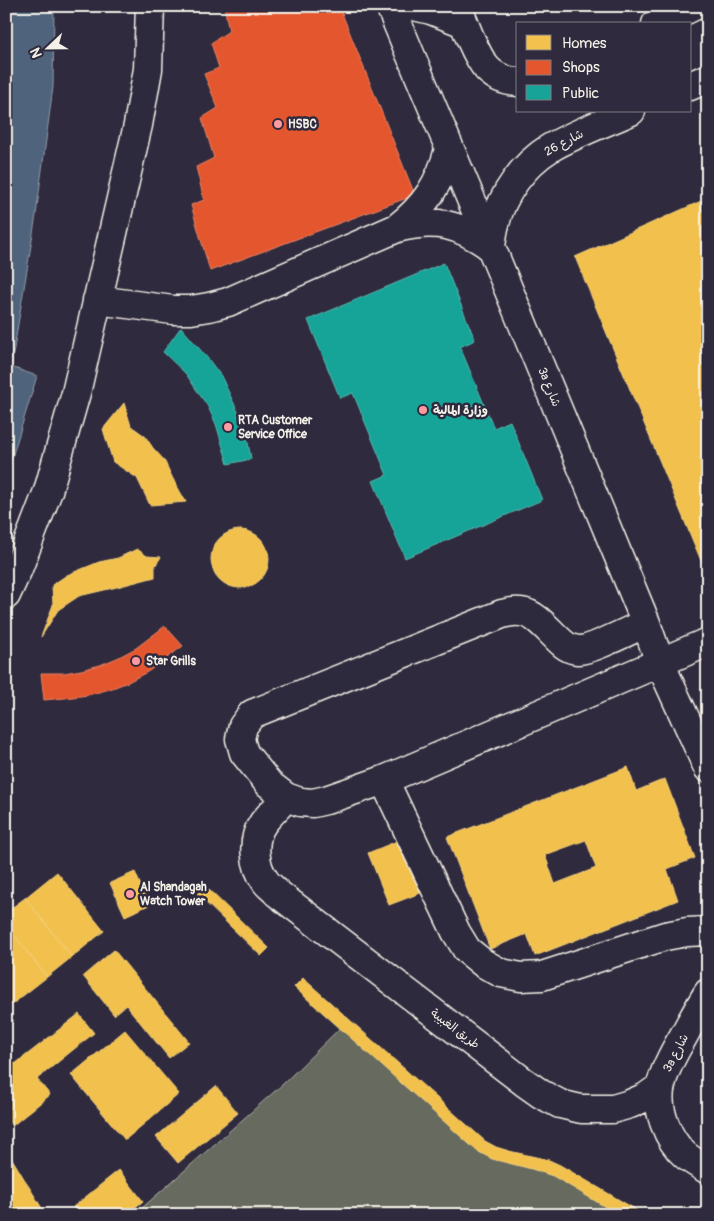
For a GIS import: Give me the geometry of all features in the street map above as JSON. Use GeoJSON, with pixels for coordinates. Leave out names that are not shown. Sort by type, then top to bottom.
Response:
{"type":"FeatureCollection","features":[{"type":"Feature","properties":{"kind":"street"},"geometry":{"type":"LineString","coordinates":[[6,595],[48,491],[76,393],[138,125],[148,69],[150,6]]}},
{"type":"Feature","properties":{"kind":"street","name":"3a شارع"},"geometry":{"type":"LineString","coordinates":[[390,6],[646,622],[660,663],[708,768]]}},
{"type":"Feature","properties":{"kind":"street"},"geometry":{"type":"LineString","coordinates":[[414,6],[461,15],[485,67],[496,76],[508,82],[516,82]]}},
{"type":"Feature","properties":{"kind":"street"},"geometry":{"type":"LineString","coordinates":[[660,22],[694,6]]}},
{"type":"Feature","properties":{"kind":"street"},"geometry":{"type":"LineString","coordinates":[[692,85],[708,78]]}},
{"type":"Feature","properties":{"kind":"street","name":"شارع 26"},"geometry":{"type":"LineString","coordinates":[[491,247],[495,223],[503,201],[516,180],[531,162],[550,148],[623,113]]}},
{"type":"Feature","properties":{"kind":"street"},"geometry":{"type":"LineString","coordinates":[[397,228],[416,212],[432,193],[446,164],[449,149]]}},
{"type":"Feature","properties":{"kind":"street"},"geometry":{"type":"LineString","coordinates":[[97,300],[172,310],[191,310],[209,307],[228,302],[397,228],[414,224],[447,225],[463,230],[491,247]]}},
{"type":"Feature","properties":{"kind":"street"},"geometry":{"type":"LineString","coordinates":[[646,622],[586,649],[579,650],[564,646],[538,620],[530,615],[521,611],[511,611],[252,714],[243,726],[240,739],[244,753],[269,784],[286,797],[300,802],[313,803],[326,800],[384,780],[708,642]]}},
{"type":"Feature","properties":{"kind":"street"},"geometry":{"type":"LineString","coordinates":[[579,650],[595,690]]}},
{"type":"Feature","properties":{"kind":"street"},"geometry":{"type":"LineString","coordinates":[[384,780],[456,932],[468,950],[483,963],[501,973],[521,977],[542,976],[665,936],[708,931]]}},
{"type":"Feature","properties":{"kind":"street","name":"طريق الغبيبة"},"geometry":{"type":"LineString","coordinates":[[286,797],[262,824],[257,839],[256,853],[259,869],[266,882],[277,893],[524,1082],[560,1104],[581,1109],[613,1109],[646,1097],[660,1087]]}},
{"type":"Feature","properties":{"kind":"street","name":"3a شارع"},"geometry":{"type":"LineString","coordinates":[[660,1087],[671,1058],[706,1000]]}},
{"type":"Feature","properties":{"kind":"street"},"geometry":{"type":"LineString","coordinates":[[660,1087],[662,1117],[667,1131],[675,1144],[686,1155],[708,1170]]}},
{"type":"Feature","properties":{"kind":"green space"},"geometry":{"type":"Polygon","coordinates":[[[344,1024],[477,1151],[553,1176],[624,1215],[134,1215],[283,1084],[344,1024]]]}},
{"type":"Feature","properties":{"kind":"water"},"geometry":{"type":"Polygon","coordinates":[[[6,6],[54,6],[53,87],[36,215],[11,367],[37,376],[6,477],[6,6]]]}},
{"type":"Feature","properties":{"kind":"building: Homes"},"geometry":{"type":"Polygon","coordinates":[[[708,198],[708,574],[707,575],[575,257],[708,198]]]}},
{"type":"Feature","properties":{"kind":"building: Homes"},"geometry":{"type":"Polygon","coordinates":[[[124,403],[131,426],[145,436],[164,460],[186,502],[150,505],[137,478],[113,462],[103,429],[124,403]]]}},
{"type":"Feature","properties":{"kind":"building: Homes"},"geometry":{"type":"Polygon","coordinates":[[[234,530],[246,530],[261,538],[269,553],[269,565],[261,580],[246,588],[234,588],[219,580],[211,565],[211,553],[219,538],[234,530]]]}},
{"type":"Feature","properties":{"kind":"building: Homes"},"geometry":{"type":"Polygon","coordinates":[[[137,549],[147,556],[161,557],[155,566],[155,577],[79,596],[58,610],[41,637],[53,605],[52,585],[67,575],[99,562],[118,558],[137,549]]]}},
{"type":"Feature","properties":{"kind":"building: Homes"},"geometry":{"type":"Polygon","coordinates":[[[628,767],[636,791],[665,779],[695,858],[667,869],[678,900],[535,956],[527,934],[490,949],[447,837],[628,767]],[[586,840],[545,855],[555,884],[596,868],[586,840]]]}},
{"type":"Feature","properties":{"kind":"building: Homes"},"geometry":{"type":"Polygon","coordinates":[[[402,839],[423,892],[389,905],[368,853],[402,839]]]}},
{"type":"Feature","properties":{"kind":"building: Homes"},"geometry":{"type":"Polygon","coordinates":[[[57,872],[104,931],[72,957],[25,898],[57,872]]]}},
{"type":"Feature","properties":{"kind":"building: Homes","name":"Al Shandagah Watch Tower"},"geometry":{"type":"Polygon","coordinates":[[[135,872],[149,905],[125,916],[110,883],[135,872]]]}},
{"type":"Feature","properties":{"kind":"building: Homes"},"geometry":{"type":"Polygon","coordinates":[[[205,886],[269,948],[261,956],[197,894],[205,886]]]}},
{"type":"Feature","properties":{"kind":"building: Homes"},"geometry":{"type":"Polygon","coordinates":[[[25,898],[72,957],[47,977],[6,925],[6,912],[25,898]]]}},
{"type":"Feature","properties":{"kind":"building: Homes"},"geometry":{"type":"Polygon","coordinates":[[[6,925],[47,977],[6,1009],[6,925]]]}},
{"type":"Feature","properties":{"kind":"building: Homes"},"geometry":{"type":"Polygon","coordinates":[[[114,950],[189,1042],[169,1058],[126,1005],[114,1015],[83,976],[114,950]]]}},
{"type":"Feature","properties":{"kind":"building: Homes"},"geometry":{"type":"Polygon","coordinates":[[[303,978],[485,1141],[496,1147],[549,1160],[560,1165],[645,1215],[619,1215],[553,1176],[492,1159],[477,1151],[294,987],[303,978]]]}},
{"type":"Feature","properties":{"kind":"building: Homes"},"geometry":{"type":"Polygon","coordinates":[[[79,1014],[94,1033],[37,1079],[50,1095],[12,1126],[6,1119],[6,1053],[15,1064],[79,1014]]]}},
{"type":"Feature","properties":{"kind":"building: Homes"},"geometry":{"type":"Polygon","coordinates":[[[125,1030],[179,1094],[125,1140],[71,1075],[125,1030]]]}},
{"type":"Feature","properties":{"kind":"building: Homes"},"geometry":{"type":"Polygon","coordinates":[[[216,1086],[238,1113],[178,1163],[156,1137],[216,1086]]]}},
{"type":"Feature","properties":{"kind":"building: Homes"},"geometry":{"type":"Polygon","coordinates":[[[8,1152],[46,1215],[12,1215],[6,1205],[6,1154],[8,1152]]]}},
{"type":"Feature","properties":{"kind":"building: Homes"},"geometry":{"type":"Polygon","coordinates":[[[119,1170],[143,1201],[126,1215],[80,1215],[73,1207],[119,1170]]]}},
{"type":"Feature","properties":{"kind":"building: Shops"},"geometry":{"type":"Polygon","coordinates":[[[224,6],[339,6],[415,195],[210,271],[191,205],[204,200],[196,167],[214,158],[202,118],[218,108],[204,74],[219,68],[211,43],[229,31],[224,6]]]}},
{"type":"Feature","properties":{"kind":"building: Shops","name":"Star Grills"},"geometry":{"type":"Polygon","coordinates":[[[165,626],[183,646],[149,671],[110,689],[88,695],[44,700],[41,673],[64,673],[100,665],[136,648],[165,626]]]}},
{"type":"Feature","properties":{"kind":"building: Public","name":"وزارة المالية"},"geometry":{"type":"Polygon","coordinates":[[[444,263],[475,340],[460,347],[494,428],[510,421],[542,500],[405,558],[373,481],[387,475],[353,393],[340,398],[308,320],[444,263]]]}},
{"type":"Feature","properties":{"kind":"building: Public"},"geometry":{"type":"Polygon","coordinates":[[[181,327],[221,376],[239,414],[247,437],[251,459],[228,464],[216,424],[208,407],[186,374],[163,352],[181,327]]]}},
{"type":"Feature","properties":{"kind":"place","name":"HSBC"},"geometry":{"type":"Point","coordinates":[278,124]}},
{"type":"Feature","properties":{"kind":"place","name":"وزارة المالية"},"geometry":{"type":"Point","coordinates":[423,410]}},
{"type":"Feature","properties":{"kind":"place","name":"RTA Customer Service Office"},"geometry":{"type":"Point","coordinates":[228,427]}},
{"type":"Feature","properties":{"kind":"place","name":"Star Grills"},"geometry":{"type":"Point","coordinates":[136,661]}},
{"type":"Feature","properties":{"kind":"place","name":"Al Shandagah Watch Tower"},"geometry":{"type":"Point","coordinates":[130,894]}}]}
